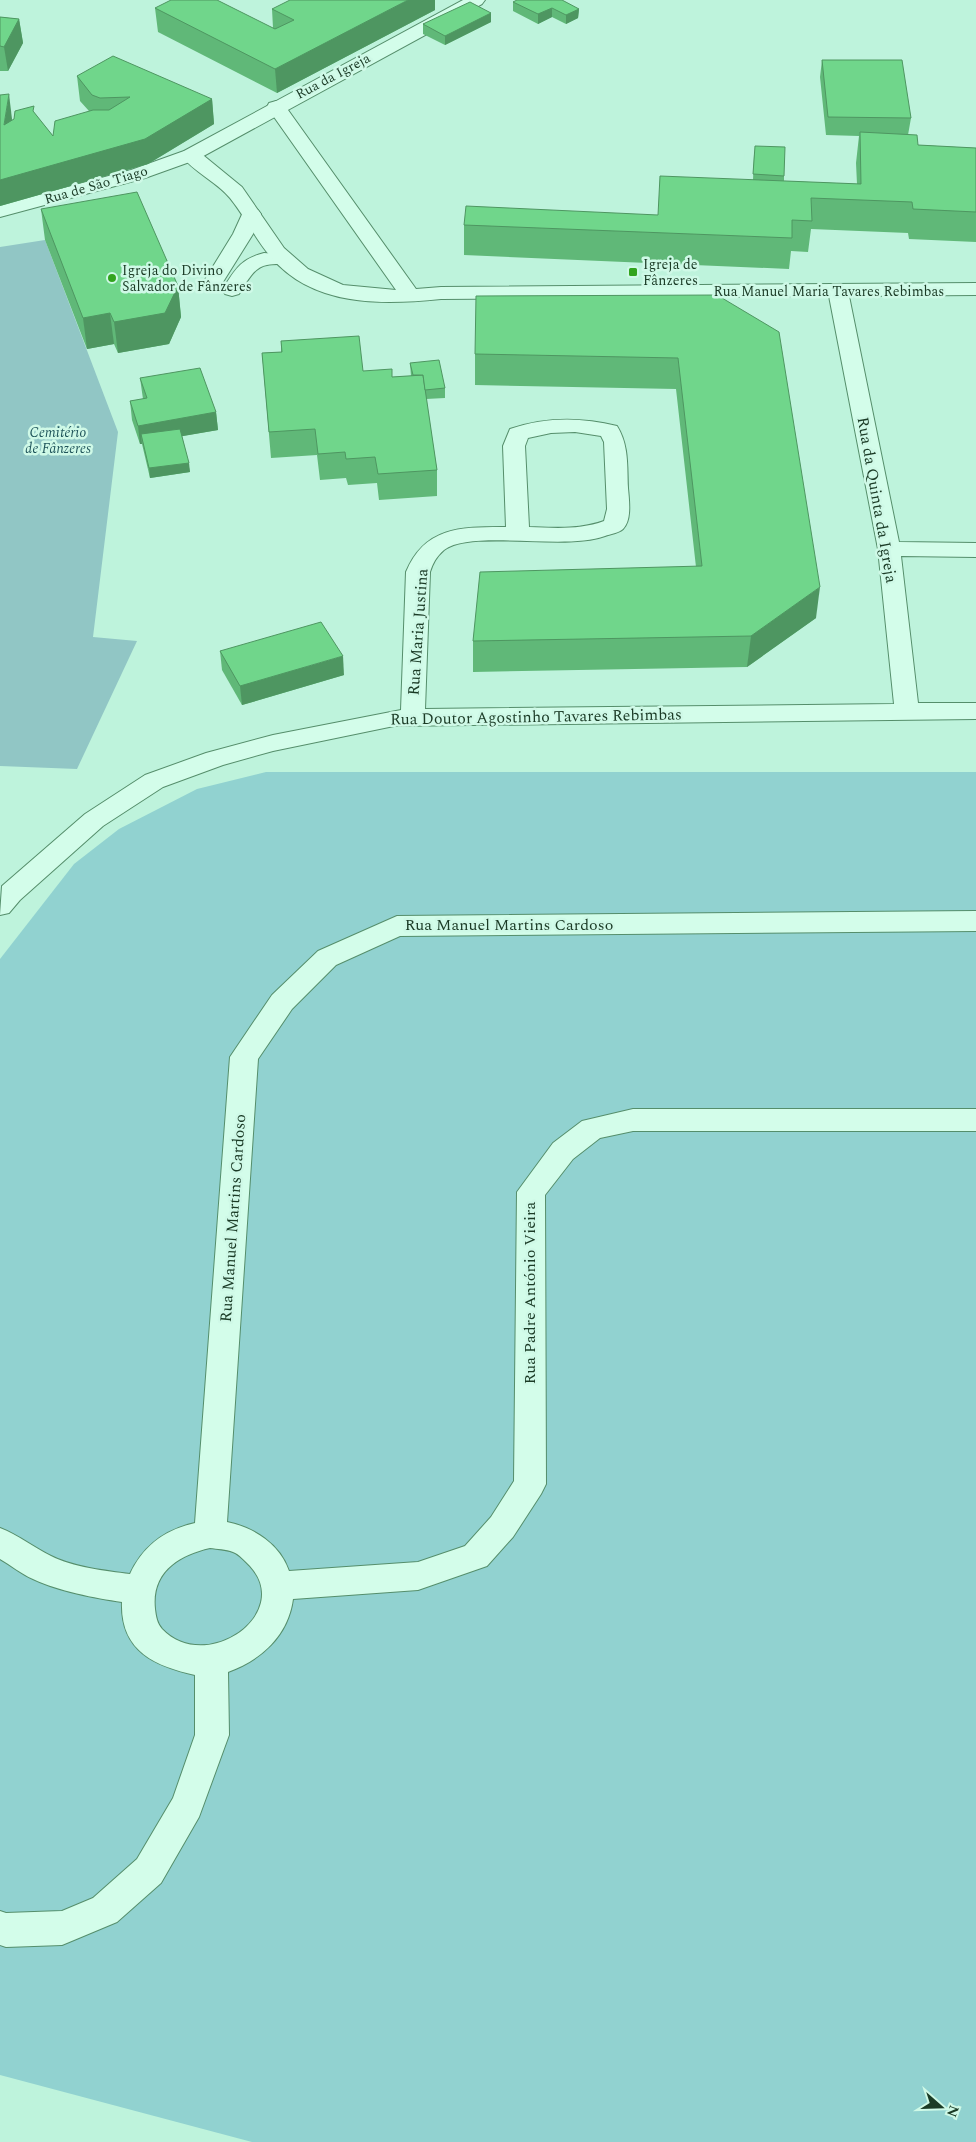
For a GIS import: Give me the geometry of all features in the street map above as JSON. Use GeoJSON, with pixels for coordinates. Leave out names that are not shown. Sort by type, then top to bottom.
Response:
{"type":"FeatureCollection","features":[{"type":"Feature","properties":{"kind":"street","name":"Rua da Igreja"},"geometry":{"type":"LineString","coordinates":[[191,155],[276,107],[476,0]]}},
{"type":"Feature","properties":{"kind":"street"},"geometry":{"type":"LineString","coordinates":[[276,107],[411,296]]}},
{"type":"Feature","properties":{"kind":"street"},"geometry":{"type":"LineString","coordinates":[[191,155],[235,191],[284,260]]}},
{"type":"Feature","properties":{"kind":"street","name":"Rua de São Tiago"},"geometry":{"type":"LineString","coordinates":[[0,211],[138,174],[191,155]]}},
{"type":"Feature","properties":{"kind":"street"},"geometry":{"type":"LineString","coordinates":[[211,286],[243,234],[251,214]]}},
{"type":"Feature","properties":{"kind":"street"},"geometry":{"type":"LineString","coordinates":[[232,290],[253,261],[261,258],[284,260]]}},
{"type":"Feature","properties":{"kind":"street","name":"Rua Manuel Maria Tavares Rebimbas"},"geometry":{"type":"LineString","coordinates":[[284,260],[319,284],[376,298],[441,293],[976,289]]}},
{"type":"Feature","properties":{"kind":"street","name":"Rua da Quinta da Igreja"},"geometry":{"type":"LineString","coordinates":[[838,291],[889,549],[907,711]]}},
{"type":"Feature","properties":{"kind":"street","name":"Rua Maria Justina"},"geometry":{"type":"LineString","coordinates":[[412,718],[418,572],[424,556],[439,543],[462,535],[518,535],[585,534],[603,532],[614,525],[618,509],[615,442],[609,431],[594,427],[536,427],[518,434],[514,446],[518,535]]}},
{"type":"Feature","properties":{"kind":"street"},"geometry":{"type":"LineString","coordinates":[[889,549],[976,550]]}},
{"type":"Feature","properties":{"kind":"street","name":"Rua Doutor Agostinho Tavares Rebimbas"},"geometry":{"type":"LineString","coordinates":[[0,906],[11,893],[94,820],[154,781],[215,759],[273,743],[394,718],[976,711]]}},
{"type":"Feature","properties":{"kind":"street","name":"Rua Manuel Martins Cardoso"},"geometry":{"type":"LineString","coordinates":[[210,1534],[244,1057],[282,1002],[327,958],[397,926],[976,921]]}},
{"type":"Feature","properties":{"kind":"street","name":"Rua Padre António Vieira"},"geometry":{"type":"LineString","coordinates":[[277,1586],[418,1576],[476,1556],[502,1527],[530,1484],[531,1192],[563,1151],[592,1129],[633,1120],[976,1120]]}},
{"type":"Feature","properties":{"kind":"street"},"geometry":{"type":"LineString","coordinates":[[210,1534],[241,1540],[264,1556],[275,1575],[277,1586],[278,1603],[270,1624],[252,1646],[238,1654],[211,1662],[187,1661],[159,1649],[144,1631],[136,1603],[144,1574],[160,1554],[184,1540],[210,1534]]}},
{"type":"Feature","properties":{"kind":"street"},"geometry":{"type":"LineString","coordinates":[[0,1542],[44,1569],[102,1585],[140,1590]]}},
{"type":"Feature","properties":{"kind":"street"},"geometry":{"type":"LineString","coordinates":[[0,1928],[6,1930],[62,1928],[105,1910],[149,1871],[187,1806],[212,1735],[211,1662]]}},
{"type":"Feature","properties":{"kind":"shaded area"},"geometry":{"type":"Polygon","coordinates":[[[266,772],[976,772],[976,2142],[252,2142],[0,2075],[0,959],[74,864],[119,829],[197,789],[266,772]]]}},
{"type":"Feature","properties":{"kind":"green space","name":"Cemitério de Fânzeres"},"geometry":{"type":"Polygon","coordinates":[[[45,240],[118,432],[93,637],[137,641],[77,769],[0,766],[0,247],[45,240]]]}},
{"type":"Feature","properties":{"kind":"building"},"geometry":{"type":"Polygon","coordinates":[[[171,0],[217,0],[275,29],[294,20],[272,9],[290,0],[408,0],[275,69],[155,8],[171,0]]]}},
{"type":"Feature","properties":{"kind":"building"},"geometry":{"type":"Polygon","coordinates":[[[517,0],[562,0],[579,9],[566,15],[552,8],[538,14],[513,2],[517,0]]]}},
{"type":"Feature","properties":{"kind":"building"},"geometry":{"type":"Polygon","coordinates":[[[470,2],[491,13],[445,36],[423,24],[470,2]]]}},
{"type":"Feature","properties":{"kind":"building"},"geometry":{"type":"Polygon","coordinates":[[[0,17],[19,19],[4,47],[0,46],[0,17]]]}},
{"type":"Feature","properties":{"kind":"building"},"geometry":{"type":"Polygon","coordinates":[[[113,56],[212,99],[145,139],[0,180],[0,95],[9,94],[4,125],[14,119],[15,111],[34,106],[33,111],[53,136],[55,121],[93,110],[109,110],[130,97],[100,98],[92,95],[77,76],[113,56]]]}},
{"type":"Feature","properties":{"kind":"building"},"geometry":{"type":"Polygon","coordinates":[[[822,60],[902,60],[911,118],[828,117],[822,60]]]}},
{"type":"Feature","properties":{"kind":"building"},"geometry":{"type":"Polygon","coordinates":[[[860,132],[917,135],[918,145],[976,148],[976,212],[913,209],[912,202],[811,198],[812,221],[792,220],[792,238],[464,225],[466,206],[658,215],[660,176],[861,184],[860,132]]]}},
{"type":"Feature","properties":{"kind":"building"},"geometry":{"type":"Polygon","coordinates":[[[755,146],[785,147],[784,176],[753,174],[755,146]]]}},
{"type":"Feature","properties":{"kind":"building","name":"Igreja do Divino Salvador de Fânzeres"},"geometry":{"type":"Polygon","coordinates":[[[137,192],[178,286],[165,313],[114,322],[110,313],[83,318],[41,209],[137,192]]]}},
{"type":"Feature","properties":{"kind":"building"},"geometry":{"type":"Polygon","coordinates":[[[717,295],[779,332],[820,587],[751,636],[473,641],[480,572],[702,566],[678,358],[475,354],[476,296],[717,295]]]}},
{"type":"Feature","properties":{"kind":"building"},"geometry":{"type":"Polygon","coordinates":[[[359,336],[363,371],[392,369],[392,377],[423,375],[437,470],[378,474],[375,457],[346,459],[345,452],[318,454],[315,429],[269,432],[262,353],[282,352],[281,341],[359,336]]]}},
{"type":"Feature","properties":{"kind":"building"},"geometry":{"type":"Polygon","coordinates":[[[439,360],[445,388],[425,390],[423,375],[413,375],[410,363],[439,360]]]}},
{"type":"Feature","properties":{"kind":"building"},"geometry":{"type":"Polygon","coordinates":[[[200,368],[216,412],[138,426],[130,401],[147,398],[140,378],[200,368]]]}},
{"type":"Feature","properties":{"kind":"building"},"geometry":{"type":"Polygon","coordinates":[[[180,429],[189,463],[149,468],[141,434],[180,429]]]}},
{"type":"Feature","properties":{"kind":"building"},"geometry":{"type":"Polygon","coordinates":[[[321,622],[343,656],[240,686],[220,651],[321,622]]]}},
{"type":"Feature","properties":{"kind":"place","name":"Igreja de Fânzeres"},"geometry":{"type":"Point","coordinates":[633,272]}},
{"type":"Feature","properties":{"kind":"place","name":"Igreja do Divino Salvador de Fânzeres"},"geometry":{"type":"Point","coordinates":[112,278]}}]}
